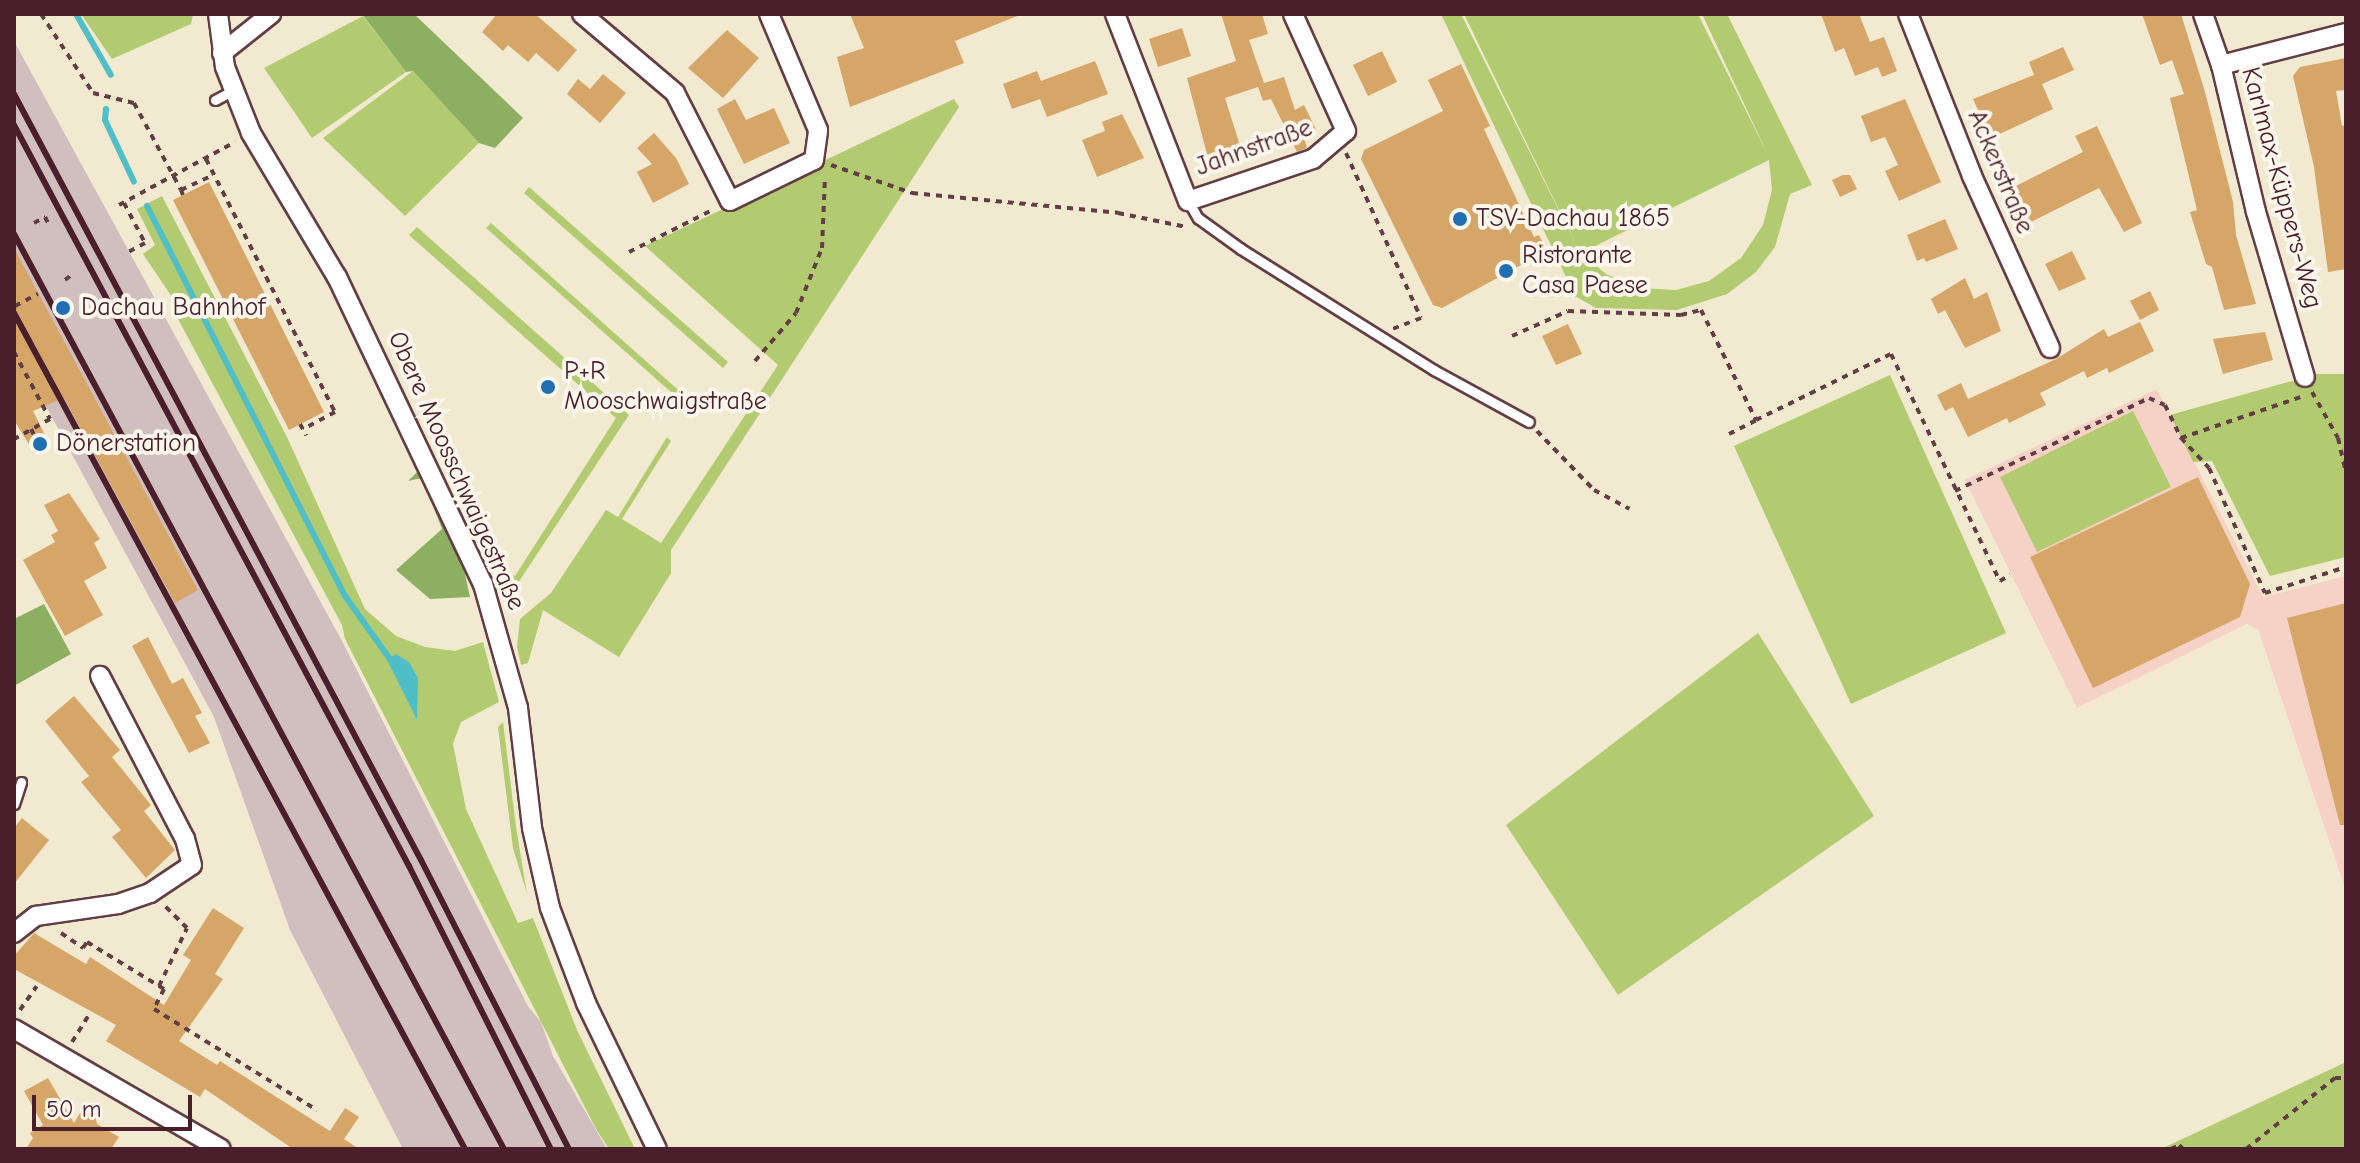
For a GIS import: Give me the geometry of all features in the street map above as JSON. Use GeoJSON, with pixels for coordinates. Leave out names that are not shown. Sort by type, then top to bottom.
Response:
{"type":"FeatureCollection","features":[{"type":"Feature","properties":{"kind":"street","name":"Obere Moosschwaigestraße"},"geometry":{"type":"LineString","coordinates":[[218,14],[222,53],[251,133],[292,195],[337,277],[483,584],[518,708],[532,828],[550,908],[586,1003],[657,1149]]}},
{"type":"Feature","properties":{"kind":"street"},"geometry":{"type":"LineString","coordinates":[[582,14],[675,93],[730,201],[814,160],[818,130],[769,14]]}},
{"type":"Feature","properties":{"kind":"street"},"geometry":{"type":"LineString","coordinates":[[1115,14],[1188,201]]}},
{"type":"Feature","properties":{"kind":"street","name":"Jahnstraße"},"geometry":{"type":"LineString","coordinates":[[1188,201],[1313,159],[1340,140],[1346,124],[1293,14]]}},
{"type":"Feature","properties":{"kind":"street","name":"Ackerstraße"},"geometry":{"type":"LineString","coordinates":[[1908,14],[1978,189],[2050,348]]}},
{"type":"Feature","properties":{"kind":"street","name":"Karlmax-Küppers-Weg"},"geometry":{"type":"LineString","coordinates":[[2203,14],[2221,65],[2256,212],[2309,385]]}},
{"type":"Feature","properties":{"kind":"street"},"geometry":{"type":"LineString","coordinates":[[222,53],[263,15]]}},
{"type":"Feature","properties":{"kind":"street"},"geometry":{"type":"LineString","coordinates":[[2221,65],[2346,33]]}},
{"type":"Feature","properties":{"kind":"street"},"geometry":{"type":"LineString","coordinates":[[14,933],[36,916],[118,904],[157,889],[192,865],[190,850],[100,676]]}},
{"type":"Feature","properties":{"kind":"street"},"geometry":{"type":"LineString","coordinates":[[14,1029],[221,1149]]}},
{"type":"Feature","properties":{"kind":"lane"},"geometry":{"type":"LineString","coordinates":[[215,100],[234,90]]}},
{"type":"Feature","properties":{"kind":"lane"},"geometry":{"type":"LineString","coordinates":[[1188,201],[1206,224],[1378,335],[1529,422]]}},
{"type":"Feature","properties":{"kind":"lane"},"geometry":{"type":"LineString","coordinates":[[14,804],[21,782]]}},
{"type":"Feature","properties":{"kind":"path"},"geometry":{"type":"LineString","coordinates":[[41,14],[93,93],[134,103],[182,192],[214,174]]}},
{"type":"Feature","properties":{"kind":"path"},"geometry":{"type":"LineString","coordinates":[[128,252],[145,243],[121,204],[251,133]]}},
{"type":"Feature","properties":{"kind":"path"},"geometry":{"type":"LineString","coordinates":[[1340,140],[1390,256],[1421,318],[1378,335]]}},
{"type":"Feature","properties":{"kind":"path"},"geometry":{"type":"LineString","coordinates":[[206,159],[335,412],[301,426],[306,435]]}},
{"type":"Feature","properties":{"kind":"path"},"geometry":{"type":"LineString","coordinates":[[814,160],[912,193],[1118,213],[1189,228],[1206,224]]}},
{"type":"Feature","properties":{"kind":"path"},"geometry":{"type":"LineString","coordinates":[[755,361],[796,313],[822,248],[827,178],[814,160]]}},
{"type":"Feature","properties":{"kind":"path"},"geometry":{"type":"LineString","coordinates":[[629,252],[730,201]]}},
{"type":"Feature","properties":{"kind":"path"},"geometry":{"type":"LineString","coordinates":[[34,223],[45,217],[48,223]]}},
{"type":"Feature","properties":{"kind":"path"},"geometry":{"type":"LineString","coordinates":[[65,280],[74,273]]}},
{"type":"Feature","properties":{"kind":"path"},"geometry":{"type":"LineString","coordinates":[[15,306],[38,294]]}},
{"type":"Feature","properties":{"kind":"path"},"geometry":{"type":"LineString","coordinates":[[1512,336],[1568,311],[1667,315],[1701,310],[1756,420]]}},
{"type":"Feature","properties":{"kind":"path"},"geometry":{"type":"LineString","coordinates":[[14,352],[50,419],[14,439]]}},
{"type":"Feature","properties":{"kind":"path"},"geometry":{"type":"LineString","coordinates":[[1729,434],[1891,354],[2000,581],[2010,575]]}},
{"type":"Feature","properties":{"kind":"path"},"geometry":{"type":"LineString","coordinates":[[2181,438],[2309,385],[2338,438],[2346,473]]}},
{"type":"Feature","properties":{"kind":"path"},"geometry":{"type":"LineString","coordinates":[[1955,491],[2149,398],[2165,405],[2181,438],[2209,468],[2265,593],[2346,567]]}},
{"type":"Feature","properties":{"kind":"path"},"geometry":{"type":"LineString","coordinates":[[1529,422],[1594,490],[1629,509]]}},
{"type":"Feature","properties":{"kind":"path"},"geometry":{"type":"LineString","coordinates":[[31,429],[36,439]]}},
{"type":"Feature","properties":{"kind":"path"},"geometry":{"type":"LineString","coordinates":[[157,889],[168,913],[187,928],[159,986]]}},
{"type":"Feature","properties":{"kind":"path"},"geometry":{"type":"LineString","coordinates":[[36,916],[83,948],[87,942],[164,989],[154,1009],[317,1110]]}},
{"type":"Feature","properties":{"kind":"path"},"geometry":{"type":"LineString","coordinates":[[14,1019],[37,986]]}},
{"type":"Feature","properties":{"kind":"path"},"geometry":{"type":"LineString","coordinates":[[63,1058],[90,1013]]}},
{"type":"Feature","properties":{"kind":"path"},"geometry":{"type":"LineString","coordinates":[[2246,1149],[2335,1078],[2346,1078]]}},
{"type":"Feature","properties":{"kind":"path"},"geometry":{"type":"LineString","coordinates":[[2171,1149],[2183,1149]]}},
{"type":"Feature","properties":{"kind":"shaded area"},"geometry":{"type":"Polygon","coordinates":[[[14,41],[342,641],[528,1006],[541,1022],[553,1056],[607,1149],[403,1149],[290,930],[214,717],[14,347],[14,41]]]}},
{"type":"Feature","properties":{"kind":"shaded area"},"geometry":{"type":"Polygon","coordinates":[[[2157,389],[2263,597],[2346,576],[2346,891],[2258,629],[2247,624],[2077,708],[1965,480],[2157,389]]]}},
{"type":"Feature","properties":{"kind":"green space"},"geometry":{"type":"Polygon","coordinates":[[[81,14],[193,14],[191,24],[112,59],[81,14]]]}},
{"type":"Feature","properties":{"kind":"green space"},"geometry":{"type":"Polygon","coordinates":[[[362,14],[414,14],[523,118],[495,148],[479,143],[413,71],[406,72],[362,14]]]}},
{"type":"Feature","properties":{"kind":"green space"},"geometry":{"type":"Polygon","coordinates":[[[1441,14],[1461,14],[1578,249],[1464,14],[1698,14],[1768,155],[1702,14],[1727,14],[1812,185],[1790,194],[1775,247],[1756,272],[1727,294],[1677,310],[1596,308],[1575,296],[1441,14]],[[1769,160],[1581,253],[1606,274],[1639,288],[1676,290],[1709,281],[1741,258],[1763,225],[1772,190],[1769,160]]]}},
{"type":"Feature","properties":{"kind":"green space"},"geometry":{"type":"Polygon","coordinates":[[[363,16],[406,72],[312,138],[264,68],[363,16]]]}},
{"type":"Feature","properties":{"kind":"green space"},"geometry":{"type":"Polygon","coordinates":[[[413,71],[479,143],[405,216],[323,138],[413,71]]]}},
{"type":"Feature","properties":{"kind":"green space"},"geometry":{"type":"Polygon","coordinates":[[[954,99],[959,107],[671,550],[671,573],[619,657],[543,610],[528,663],[521,665],[517,647],[520,619],[551,593],[606,510],[618,517],[667,437],[671,441],[622,519],[661,543],[778,365],[645,246],[954,99]]]}},
{"type":"Feature","properties":{"kind":"green space"},"geometry":{"type":"Polygon","coordinates":[[[529,187],[728,362],[723,368],[524,193],[529,187]]]}},
{"type":"Feature","properties":{"kind":"green space"},"geometry":{"type":"Polygon","coordinates":[[[162,196],[287,437],[365,609],[396,636],[425,647],[455,651],[483,642],[499,702],[461,722],[453,744],[466,809],[518,923],[533,918],[577,1030],[635,1149],[609,1149],[596,1129],[345,639],[342,625],[171,306],[176,303],[143,254],[155,245],[137,209],[162,196]]]}},
{"type":"Feature","properties":{"kind":"green space"},"geometry":{"type":"Polygon","coordinates":[[[491,223],[694,404],[690,409],[486,228],[491,223]]]}},
{"type":"Feature","properties":{"kind":"green space"},"geometry":{"type":"Polygon","coordinates":[[[417,227],[629,415],[516,586],[501,596],[491,585],[504,569],[515,576],[616,418],[409,235],[417,227]]]}},
{"type":"Feature","properties":{"kind":"green space"},"geometry":{"type":"Polygon","coordinates":[[[2317,374],[2346,374],[2346,557],[2270,576],[2212,461],[2193,462],[2170,415],[2317,374]]]}},
{"type":"Feature","properties":{"kind":"green space"},"geometry":{"type":"Polygon","coordinates":[[[1890,375],[2006,633],[1851,704],[1734,446],[1890,375]]]}},
{"type":"Feature","properties":{"kind":"green space"},"geometry":{"type":"Polygon","coordinates":[[[2133,411],[2171,487],[2037,552],[2000,477],[2133,411]]]}},
{"type":"Feature","properties":{"kind":"green space"},"geometry":{"type":"Polygon","coordinates":[[[418,471],[423,473],[458,542],[470,597],[430,599],[396,570],[442,529],[422,478],[408,481],[418,471]]]}},
{"type":"Feature","properties":{"kind":"green space"},"geometry":{"type":"Polygon","coordinates":[[[44,604],[71,654],[14,686],[14,619],[44,604]]]}},
{"type":"Feature","properties":{"kind":"green space"},"geometry":{"type":"Polygon","coordinates":[[[1758,633],[1874,816],[1618,995],[1506,825],[1758,633]]]}},
{"type":"Feature","properties":{"kind":"green space"},"geometry":{"type":"Polygon","coordinates":[[[503,722],[527,894],[513,848],[498,727],[503,722]]]}},
{"type":"Feature","properties":{"kind":"green space"},"geometry":{"type":"Polygon","coordinates":[[[2346,1062],[2346,1149],[2161,1149],[2346,1062]]]}},
{"type":"Feature","properties":{"kind":"water"},"geometry":{"type":"Polygon","coordinates":[[[396,654],[409,662],[418,678],[417,720],[387,660],[396,654]]]}},
{"type":"Feature","properties":{"kind":"building"},"geometry":{"type":"Polygon","coordinates":[[[497,14],[535,14],[577,50],[558,72],[536,53],[528,62],[508,45],[503,51],[482,32],[497,14]]]}},
{"type":"Feature","properties":{"kind":"building"},"geometry":{"type":"Polygon","coordinates":[[[850,14],[1020,15],[955,41],[964,63],[850,107],[837,57],[864,48],[850,14]]]}},
{"type":"Feature","properties":{"kind":"building"},"geometry":{"type":"Polygon","coordinates":[[[1221,14],[1262,14],[1268,34],[1249,40],[1264,83],[1284,77],[1295,110],[1304,105],[1316,129],[1303,135],[1307,148],[1297,152],[1271,99],[1263,101],[1258,87],[1225,98],[1242,152],[1209,162],[1187,78],[1236,61],[1221,14]]]}},
{"type":"Feature","properties":{"kind":"building"},"geometry":{"type":"Polygon","coordinates":[[[1821,14],[1859,14],[1870,42],[1884,37],[1897,71],[1882,77],[1878,67],[1855,76],[1844,48],[1835,52],[1821,14]]]}},
{"type":"Feature","properties":{"kind":"building"},"geometry":{"type":"Polygon","coordinates":[[[2142,14],[2181,14],[2205,92],[2233,202],[2236,235],[2256,304],[2224,310],[2212,267],[2206,264],[2190,212],[2197,210],[2170,98],[2184,94],[2172,60],[2160,65],[2142,14]]]}},
{"type":"Feature","properties":{"kind":"building"},"geometry":{"type":"Polygon","coordinates":[[[1182,28],[1191,56],[1158,67],[1149,39],[1182,28]]]}},
{"type":"Feature","properties":{"kind":"building"},"geometry":{"type":"Polygon","coordinates":[[[727,30],[759,58],[723,98],[688,68],[727,30]]]}},
{"type":"Feature","properties":{"kind":"building"},"geometry":{"type":"Polygon","coordinates":[[[2063,47],[2074,70],[2042,84],[2053,109],[1991,138],[1973,99],[2034,75],[2029,62],[2063,47]]]}},
{"type":"Feature","properties":{"kind":"building"},"geometry":{"type":"Polygon","coordinates":[[[1382,51],[1397,82],[1368,96],[1353,65],[1382,51]]]}},
{"type":"Feature","properties":{"kind":"building"},"geometry":{"type":"Polygon","coordinates":[[[2346,58],[2346,90],[2336,91],[2342,126],[2346,125],[2346,269],[2328,272],[2314,167],[2293,76],[2300,67],[2346,58]]]}},
{"type":"Feature","properties":{"kind":"building"},"geometry":{"type":"Polygon","coordinates":[[[1095,61],[1108,94],[1047,117],[1040,99],[1012,109],[1003,84],[1037,71],[1041,81],[1095,61]]]}},
{"type":"Feature","properties":{"kind":"building"},"geometry":{"type":"Polygon","coordinates":[[[1461,64],[1490,126],[1484,129],[1534,237],[1539,235],[1547,251],[1442,308],[1433,305],[1361,159],[1364,150],[1443,111],[1428,80],[1461,64]]]}},
{"type":"Feature","properties":{"kind":"building"},"geometry":{"type":"Polygon","coordinates":[[[603,74],[626,93],[600,123],[567,94],[578,79],[590,89],[603,74]]]}},
{"type":"Feature","properties":{"kind":"building"},"geometry":{"type":"Polygon","coordinates":[[[735,99],[746,120],[774,108],[790,143],[744,164],[717,109],[735,99]]]}},
{"type":"Feature","properties":{"kind":"building"},"geometry":{"type":"Polygon","coordinates":[[[1905,99],[1941,182],[1899,201],[1885,171],[1898,165],[1885,137],[1871,142],[1861,116],[1905,99]]]}},
{"type":"Feature","properties":{"kind":"building"},"geometry":{"type":"Polygon","coordinates":[[[1122,114],[1144,158],[1097,177],[1082,140],[1105,131],[1102,122],[1122,114]]]}},
{"type":"Feature","properties":{"kind":"building"},"geometry":{"type":"Polygon","coordinates":[[[2097,126],[2142,223],[2124,232],[2099,188],[2029,223],[2012,188],[2083,152],[2075,136],[2097,126]]]}},
{"type":"Feature","properties":{"kind":"building"},"geometry":{"type":"Polygon","coordinates":[[[654,133],[676,158],[689,184],[653,203],[637,172],[652,164],[637,148],[654,133]]]}},
{"type":"Feature","properties":{"kind":"building"},"geometry":{"type":"Polygon","coordinates":[[[1850,175],[1857,189],[1840,197],[1832,180],[1850,175]]]}},
{"type":"Feature","properties":{"kind":"building"},"geometry":{"type":"Polygon","coordinates":[[[209,182],[324,412],[289,430],[173,200],[209,182]]]}},
{"type":"Feature","properties":{"kind":"building"},"geometry":{"type":"Polygon","coordinates":[[[1945,219],[1958,249],[1926,262],[1924,258],[1917,261],[1907,235],[1945,219]]]}},
{"type":"Feature","properties":{"kind":"building"},"geometry":{"type":"Polygon","coordinates":[[[14,248],[198,590],[175,603],[64,398],[33,411],[50,445],[35,454],[14,420],[14,248]]]}},
{"type":"Feature","properties":{"kind":"building"},"geometry":{"type":"Polygon","coordinates":[[[2072,251],[2086,279],[2059,291],[2045,264],[2072,251]]]}},
{"type":"Feature","properties":{"kind":"building"},"geometry":{"type":"Polygon","coordinates":[[[1965,278],[1974,299],[1987,292],[2001,331],[1965,348],[1945,310],[1938,314],[1931,299],[1965,278]]]}},
{"type":"Feature","properties":{"kind":"building"},"geometry":{"type":"Polygon","coordinates":[[[2150,291],[2159,310],[2140,320],[2130,301],[2150,291]]]}},
{"type":"Feature","properties":{"kind":"building"},"geometry":{"type":"Polygon","coordinates":[[[2140,322],[2154,351],[2109,373],[2107,368],[2087,378],[2084,371],[2040,393],[2046,405],[2009,423],[2007,418],[1968,437],[1953,407],[1945,411],[1937,395],[1961,383],[1968,399],[2056,359],[2104,329],[2108,337],[2140,322]]]}},
{"type":"Feature","properties":{"kind":"building"},"geometry":{"type":"Polygon","coordinates":[[[1568,324],[1582,354],[1556,365],[1542,336],[1568,324]]]}},
{"type":"Feature","properties":{"kind":"building"},"geometry":{"type":"Polygon","coordinates":[[[2265,332],[2273,360],[2223,374],[2213,339],[2265,332]]]}},
{"type":"Feature","properties":{"kind":"building"},"geometry":{"type":"Polygon","coordinates":[[[2198,477],[2250,584],[2240,617],[2093,688],[2030,557],[2198,477]]]}},
{"type":"Feature","properties":{"kind":"building"},"geometry":{"type":"Polygon","coordinates":[[[69,493],[100,539],[94,543],[107,568],[84,581],[103,615],[65,636],[23,560],[55,542],[51,535],[58,531],[44,505],[69,493]]]}},
{"type":"Feature","properties":{"kind":"building"},"geometry":{"type":"Polygon","coordinates":[[[2346,603],[2346,825],[2340,825],[2287,618],[2346,603]]]}},
{"type":"Feature","properties":{"kind":"building"},"geometry":{"type":"Polygon","coordinates":[[[148,637],[172,684],[183,678],[202,713],[195,716],[210,743],[189,753],[132,646],[148,637]]]}},
{"type":"Feature","properties":{"kind":"building"},"geometry":{"type":"Polygon","coordinates":[[[74,696],[120,750],[112,757],[151,805],[144,811],[175,850],[146,878],[112,837],[121,830],[81,782],[89,776],[45,721],[74,696]]]}},
{"type":"Feature","properties":{"kind":"building"},"geometry":{"type":"Polygon","coordinates":[[[22,818],[49,840],[14,884],[14,828],[22,818]]]}},
{"type":"Feature","properties":{"kind":"building"},"geometry":{"type":"Polygon","coordinates":[[[213,908],[244,928],[215,974],[223,979],[179,1041],[217,1065],[220,1061],[330,1131],[345,1108],[359,1117],[344,1139],[359,1149],[293,1149],[205,1089],[200,1097],[106,1041],[116,1025],[14,969],[14,956],[34,933],[86,964],[90,957],[164,1005],[191,960],[183,955],[213,908]]]}},
{"type":"Feature","properties":{"kind":"building"},"geometry":{"type":"Polygon","coordinates":[[[48,1078],[74,1123],[80,1113],[95,1115],[97,1124],[119,1137],[111,1149],[26,1149],[33,1138],[30,1133],[43,1125],[24,1091],[48,1078]]]}},
{"type":"Feature","properties":{"kind":"waterway"},"geometry":{"type":"LineString","coordinates":[[76,14],[111,75]]}},
{"type":"Feature","properties":{"kind":"waterway"},"geometry":{"type":"LineString","coordinates":[[106,109],[105,120],[134,182]]}},
{"type":"Feature","properties":{"kind":"waterway"},"geometry":{"type":"LineString","coordinates":[[147,206],[345,596],[392,662]]}},
{"type":"Feature","properties":{"kind":"railway"},"geometry":{"type":"LineString","coordinates":[[14,94],[421,860],[569,1149]]}},
{"type":"Feature","properties":{"kind":"railway"},"geometry":{"type":"LineString","coordinates":[[14,125],[409,866],[551,1149]]}},
{"type":"Feature","properties":{"kind":"railway"},"geometry":{"type":"LineString","coordinates":[[14,234],[504,1149]]}},
{"type":"Feature","properties":{"kind":"railway"},"geometry":{"type":"LineString","coordinates":[[14,313],[465,1149]]}},
{"type":"Feature","properties":{"kind":"place","name":"TSV-Dachau 1865"},"geometry":{"type":"Point","coordinates":[1460,219]}},
{"type":"Feature","properties":{"kind":"place","name":"Ristorante Casa Paese"},"geometry":{"type":"Point","coordinates":[1506,271]}},
{"type":"Feature","properties":{"kind":"place","name":"Dachau Bahnhof"},"geometry":{"type":"Point","coordinates":[63,308]}},
{"type":"Feature","properties":{"kind":"place","name":"P+R Mooschwaigstraße"},"geometry":{"type":"Point","coordinates":[548,387]}},
{"type":"Feature","properties":{"kind":"place","name":"Dönerstation"},"geometry":{"type":"Point","coordinates":[40,444]}}]}
